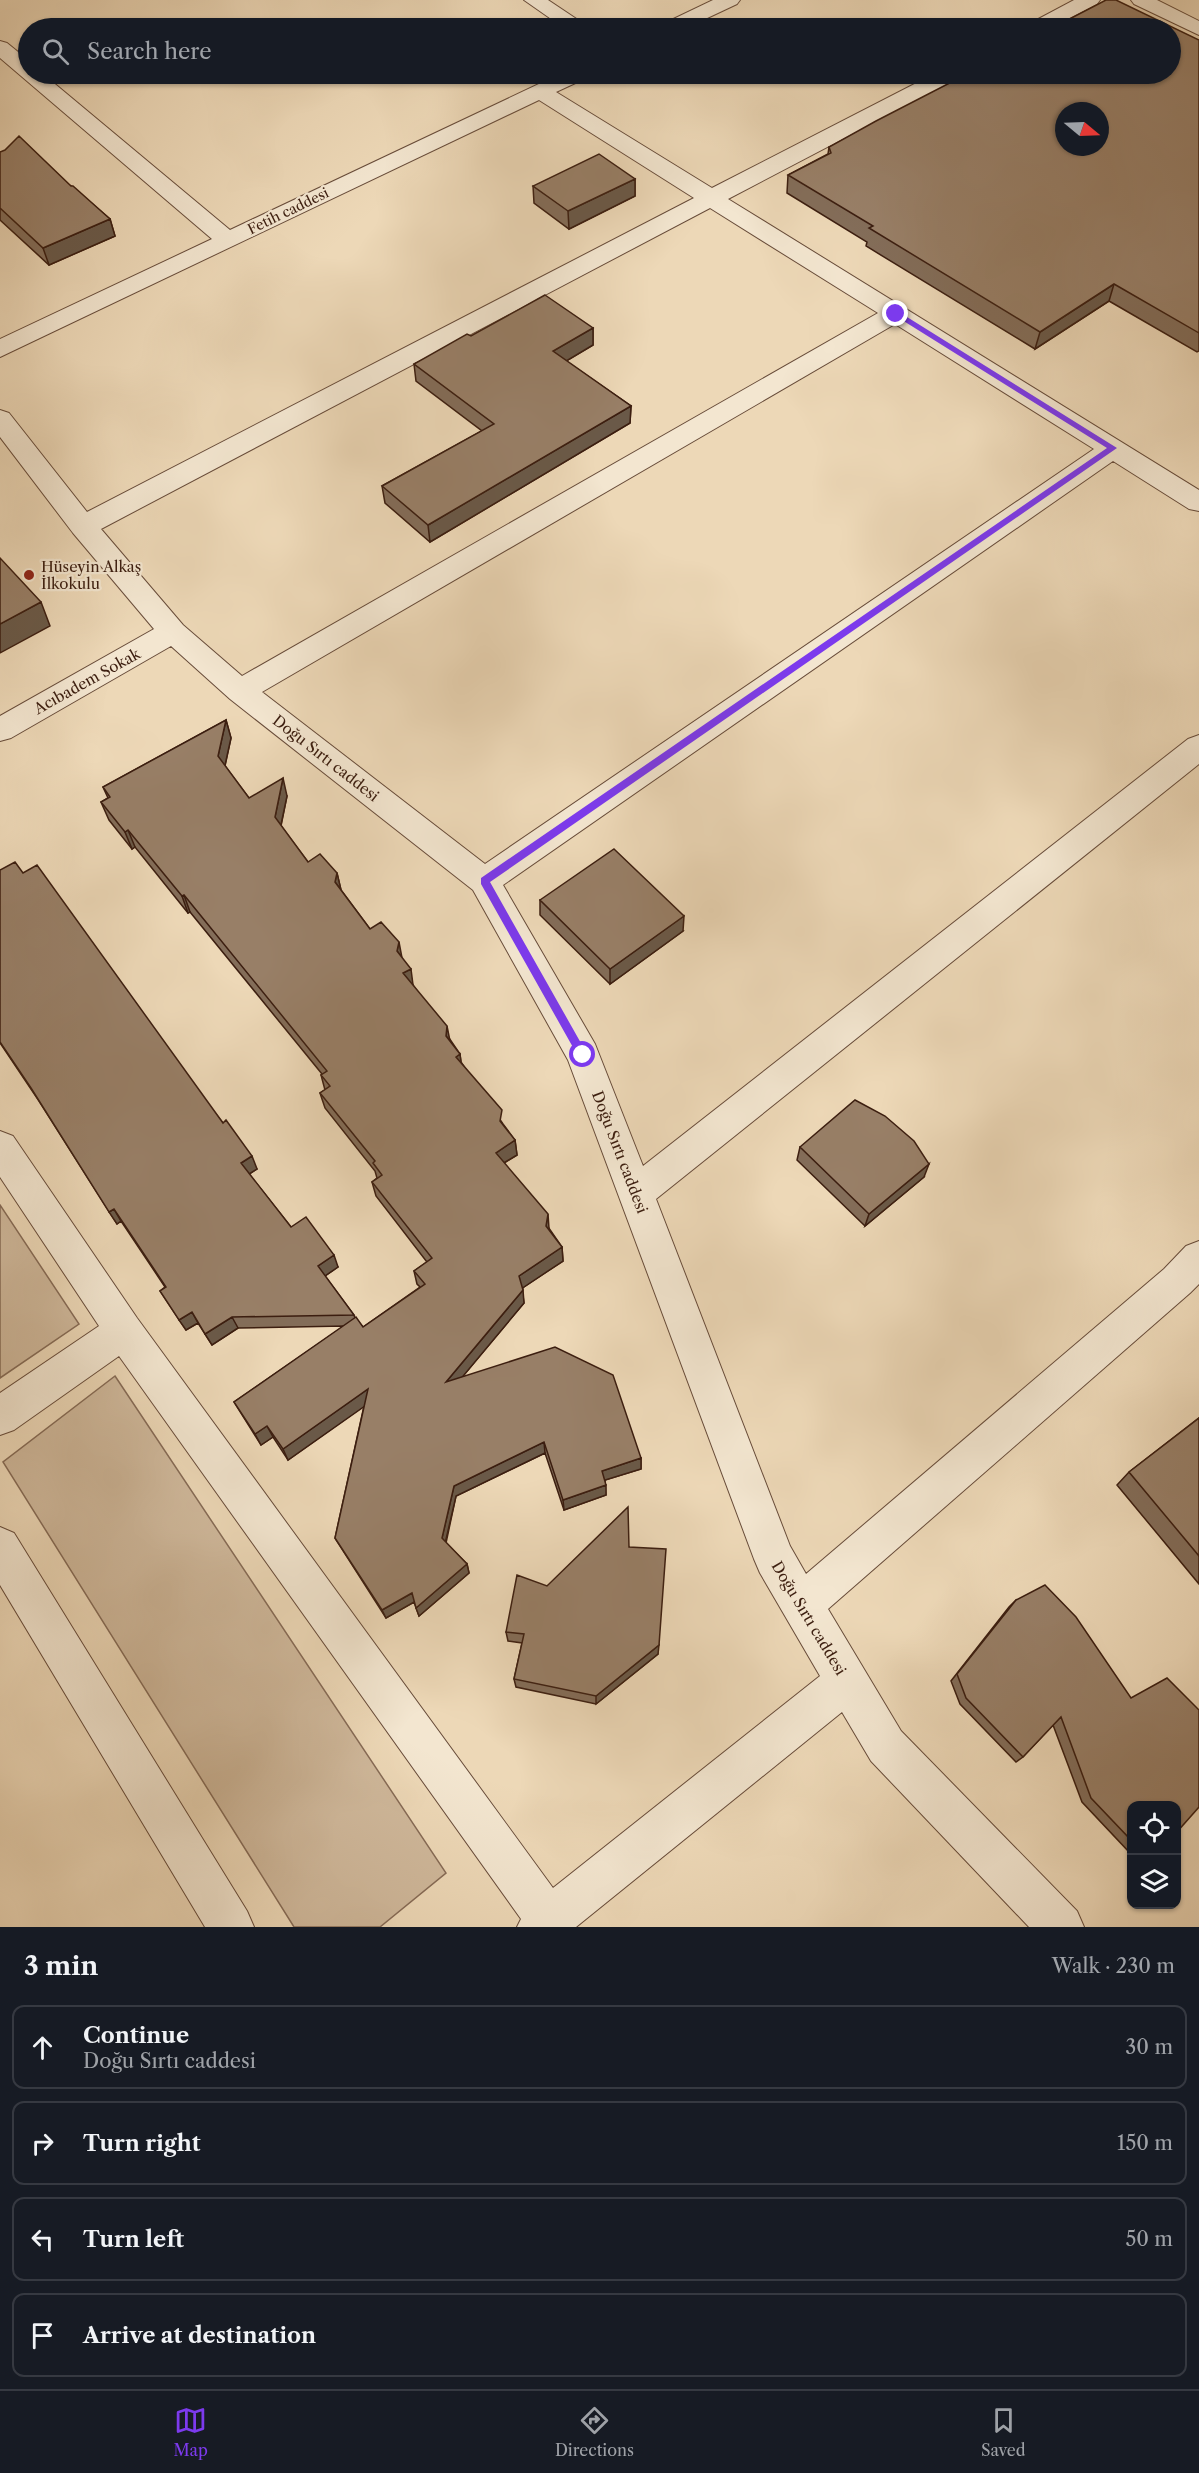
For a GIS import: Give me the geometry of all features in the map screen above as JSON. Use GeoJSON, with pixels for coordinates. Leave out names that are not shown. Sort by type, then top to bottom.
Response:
{"type":"FeatureCollection","features":[{"type":"Feature","properties":{"kind":"street"},"geometry":{"type":"LineString","coordinates":[[534,0],[562,18]]}},
{"type":"Feature","properties":{"kind":"street"},"geometry":{"type":"LineString","coordinates":[[691,18],[730,0]]}},
{"type":"Feature","properties":{"kind":"street"},"geometry":{"type":"LineString","coordinates":[[1055,18],[1090,0]]}},
{"type":"Feature","properties":{"kind":"street"},"geometry":{"type":"LineString","coordinates":[[1141,0],[1177,18]]}},
{"type":"Feature","properties":{"kind":"street"},"geometry":{"type":"LineString","coordinates":[[1181,20],[1199,29]]}},
{"type":"Feature","properties":{"kind":"street"},"geometry":{"type":"LineString","coordinates":[[0,47],[18,62]]}},
{"type":"Feature","properties":{"kind":"street"},"geometry":{"type":"LineString","coordinates":[[44,84],[228,240]]}},
{"type":"Feature","properties":{"kind":"street","name":"Fetih caddesi"},"geometry":{"type":"LineString","coordinates":[[0,350],[554,84]]}},
{"type":"Feature","properties":{"kind":"street"},"geometry":{"type":"LineString","coordinates":[[83,526],[930,84]]}},
{"type":"Feature","properties":{"kind":"street"},"geometry":{"type":"LineString","coordinates":[[539,91],[1199,502]]}},
{"type":"Feature","properties":{"kind":"street"},"geometry":{"type":"LineString","coordinates":[[240,691],[896,314]]}},
{"type":"Feature","properties":{"kind":"street","name":"Doğu Sırtı caddesi"},"geometry":{"type":"LineString","coordinates":[[0,419],[83,526],[173,632],[240,691],[484,881],[583,1055],[774,1559],[886,1746],[1061,1927]]}},
{"type":"Feature","properties":{"kind":"street"},"geometry":{"type":"LineString","coordinates":[[484,881],[1113,448]]}},
{"type":"Feature","properties":{"kind":"street","name":"Acıbadem Sokak"},"geometry":{"type":"LineString","coordinates":[[0,730],[173,632]]}},
{"type":"Feature","properties":{"kind":"street"},"geometry":{"type":"LineString","coordinates":[[635,1194],[1199,747]]}},
{"type":"Feature","properties":{"kind":"street"},"geometry":{"type":"LineString","coordinates":[[0,1147],[124,1331],[544,1924],[847,1681]]}},
{"type":"Feature","properties":{"kind":"street"},"geometry":{"type":"LineString","coordinates":[[801,1605],[1192,1275]]}},
{"type":"Feature","properties":{"kind":"street"},"geometry":{"type":"LineString","coordinates":[[0,1416],[124,1331]]}},
{"type":"Feature","properties":{"kind":"street"},"geometry":{"type":"LineString","coordinates":[[0,1547],[231,1927]]}},
{"type":"Feature","properties":{"kind":"shaded area"},"geometry":{"type":"Polygon","coordinates":[[[0,1205],[79,1324],[0,1378],[0,1205]]]}},
{"type":"Feature","properties":{"kind":"shaded area"},"geometry":{"type":"Polygon","coordinates":[[[115,1376],[446,1873],[380,1927],[294,1927],[3,1462],[115,1376]]]}},
{"type":"Feature","properties":{"kind":"building"},"geometry":{"type":"Polygon","coordinates":[[[1106,0],[1116,0],[1153,18],[1071,18],[1106,0]]]}},
{"type":"Feature","properties":{"kind":"building"},"geometry":{"type":"Polygon","coordinates":[[[1181,31],[1199,40],[1199,333],[1114,284],[1040,332],[869,228],[873,226],[788,175],[831,153],[829,147],[948,84],[1181,84],[1181,31]]]}},
{"type":"Feature","properties":{"kind":"building"},"geometry":{"type":"Polygon","coordinates":[[[19,136],[71,186],[110,219],[43,248],[0,208],[0,152],[19,136]]]}},
{"type":"Feature","properties":{"kind":"building"},"geometry":{"type":"Polygon","coordinates":[[[599,154],[635,179],[568,211],[533,186],[599,154]]]}},
{"type":"Feature","properties":{"kind":"building"},"geometry":{"type":"Polygon","coordinates":[[[545,295],[593,328],[553,351],[631,406],[428,525],[382,486],[494,424],[414,364],[467,334],[471,336],[545,295]]]}},
{"type":"Feature","properties":{"kind":"building"},"geometry":{"type":"Polygon","coordinates":[[[0,558],[41,602],[0,624],[0,558]]]}},
{"type":"Feature","properties":{"kind":"building"},"geometry":{"type":"Polygon","coordinates":[[[226,720],[218,756],[249,798],[283,778],[275,817],[308,862],[320,854],[337,873],[335,882],[370,929],[381,922],[399,942],[397,951],[411,969],[403,973],[447,1026],[446,1036],[460,1054],[456,1057],[502,1110],[500,1121],[515,1140],[496,1153],[548,1214],[546,1226],[562,1247],[519,1276],[523,1290],[446,1382],[555,1347],[613,1375],[641,1458],[602,1471],[606,1485],[563,1500],[544,1442],[454,1486],[442,1538],[467,1564],[416,1608],[412,1593],[382,1610],[335,1538],[368,1389],[283,1449],[267,1426],[255,1434],[234,1402],[356,1317],[363,1327],[425,1284],[414,1271],[432,1258],[372,1182],[382,1175],[373,1163],[375,1161],[320,1093],[330,1086],[321,1075],[327,1071],[184,895],[182,896],[128,830],[125,832],[101,802],[110,797],[103,787],[226,720]]]}},
{"type":"Feature","properties":{"kind":"building"},"geometry":{"type":"Polygon","coordinates":[[[614,849],[684,916],[610,969],[540,900],[614,849]]]}},
{"type":"Feature","properties":{"kind":"building"},"geometry":{"type":"Polygon","coordinates":[[[15,862],[23,873],[37,865],[223,1123],[226,1120],[252,1156],[241,1163],[291,1227],[306,1217],[334,1255],[318,1266],[354,1315],[232,1317],[205,1334],[192,1312],[179,1320],[160,1291],[166,1287],[114,1209],[109,1212],[0,1042],[0,870],[15,862]]]}},
{"type":"Feature","properties":{"kind":"building"},"geometry":{"type":"Polygon","coordinates":[[[855,1100],[885,1116],[914,1141],[929,1164],[869,1214],[800,1147],[855,1100]]]}},
{"type":"Feature","properties":{"kind":"building"},"geometry":{"type":"Polygon","coordinates":[[[1199,1418],[1199,1556],[1129,1472],[1199,1418]]]}},
{"type":"Feature","properties":{"kind":"building"},"geometry":{"type":"Polygon","coordinates":[[[628,1507],[629,1547],[666,1549],[659,1645],[596,1696],[514,1679],[524,1634],[506,1632],[517,1575],[547,1586],[628,1507]]]}},
{"type":"Feature","properties":{"kind":"building"},"geometry":{"type":"Polygon","coordinates":[[[1045,1585],[1076,1617],[1131,1698],[1167,1678],[1199,1710],[1199,1807],[1181,1827],[1181,1801],[1127,1801],[1127,1836],[1091,1798],[1061,1717],[1023,1757],[966,1698],[957,1674],[1016,1600],[1045,1585]]]}},
{"type":"Feature","properties":{"kind":"place","name":"Hüseyin Alkaş İlkokulu"},"geometry":{"type":"Point","coordinates":[29,575]}},
{"type":"Feature","properties":{"kind":"route"},"geometry":{"type":"LineString","coordinates":[[583,1055],[484,881],[1113,448],[896,314]]}}]}
